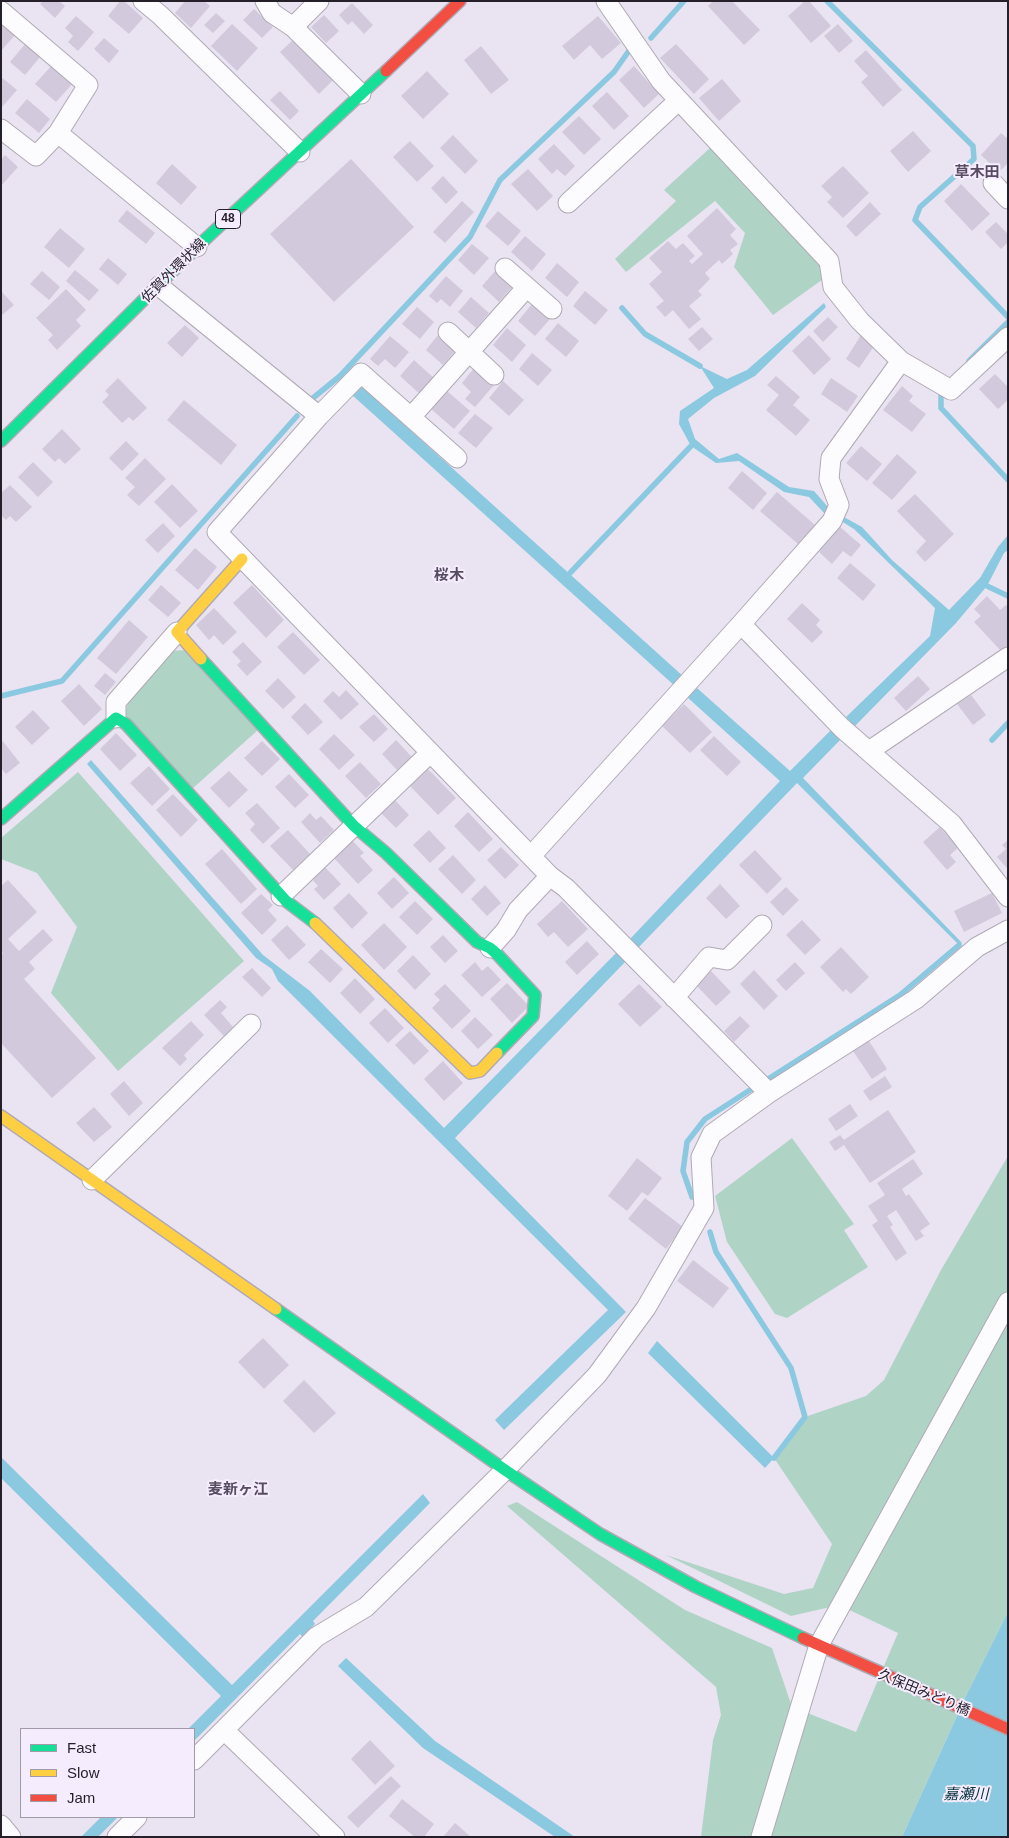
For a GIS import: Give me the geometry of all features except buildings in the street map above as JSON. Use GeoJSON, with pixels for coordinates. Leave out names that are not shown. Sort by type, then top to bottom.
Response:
{"type":"FeatureCollection","features":[{"type":"Feature","properties":{"kind":"street"},"geometry":{"type":"LineString","coordinates":[[143,1],[165,8],[300,152]]}},
{"type":"Feature","properties":{"kind":"street"},"geometry":{"type":"LineString","coordinates":[[266,1],[272,13],[293,27],[361,94]]}},
{"type":"Feature","properties":{"kind":"street"},"geometry":{"type":"LineString","coordinates":[[293,27],[319,1]]}},
{"type":"Feature","properties":{"kind":"street","name":"佐賀外環状線"},"geometry":{"type":"LineString","coordinates":[[1,441],[197,247],[460,1]]}},
{"type":"Feature","properties":{"kind":"street"},"geometry":{"type":"LineString","coordinates":[[606,1],[645,60],[678,101],[828,261],[833,287],[860,321],[901,361],[951,390],[1005,348]]}},
{"type":"Feature","properties":{"kind":"street"},"geometry":{"type":"LineString","coordinates":[[1,11],[88,85],[58,133],[36,156],[1,129]]}},
{"type":"Feature","properties":{"kind":"street"},"geometry":{"type":"LineString","coordinates":[[568,203],[678,101]]}},
{"type":"Feature","properties":{"kind":"street"},"geometry":{"type":"LineString","coordinates":[[58,133],[197,247]]}},
{"type":"Feature","properties":{"kind":"street"},"geometry":{"type":"LineString","coordinates":[[993,182],[1008,199]]}},
{"type":"Feature","properties":{"kind":"street"},"geometry":{"type":"LineString","coordinates":[[505,268],[552,310]]}},
{"type":"Feature","properties":{"kind":"street"},"geometry":{"type":"LineString","coordinates":[[159,286],[319,416]]}},
{"type":"Feature","properties":{"kind":"street"},"geometry":{"type":"LineString","coordinates":[[411,417],[527,287]]}},
{"type":"Feature","properties":{"kind":"street"},"geometry":{"type":"LineString","coordinates":[[448,332],[494,375]]}},
{"type":"Feature","properties":{"kind":"street"},"geometry":{"type":"LineString","coordinates":[[530,856],[742,624],[832,521],[839,505],[828,479],[832,458],[901,361]]}},
{"type":"Feature","properties":{"kind":"street"},"geometry":{"type":"LineString","coordinates":[[457,458],[361,373],[319,416],[217,532],[530,856],[550,876],[566,888],[769,1093]]}},
{"type":"Feature","properties":{"kind":"street"},"geometry":{"type":"LineString","coordinates":[[1,819],[116,718],[116,702],[242,559]]}},
{"type":"Feature","properties":{"kind":"street"},"geometry":{"type":"LineString","coordinates":[[742,624],[842,728],[952,824],[990,871],[1008,897]]}},
{"type":"Feature","properties":{"kind":"street"},"geometry":{"type":"LineString","coordinates":[[116,718],[126,724],[286,902],[310,918],[470,1073],[480,1071],[533,1016],[535,995],[490,948],[477,942],[386,853],[354,826],[177,632]]}},
{"type":"Feature","properties":{"kind":"street"},"geometry":{"type":"LineString","coordinates":[[869,751],[1008,657]]}},
{"type":"Feature","properties":{"kind":"street"},"geometry":{"type":"LineString","coordinates":[[281,896],[430,753]]}},
{"type":"Feature","properties":{"kind":"street"},"geometry":{"type":"LineString","coordinates":[[490,948],[506,930],[518,910],[550,876]]}},
{"type":"Feature","properties":{"kind":"street"},"geometry":{"type":"LineString","coordinates":[[674,998],[708,957],[727,960],[762,925]]}},
{"type":"Feature","properties":{"kind":"street"},"geometry":{"type":"LineString","coordinates":[[195,1759],[316,1637],[366,1607],[505,1470],[597,1375],[646,1308],[704,1208],[701,1157],[712,1134],[769,1093],[916,999],[977,947],[1008,930]]}},
{"type":"Feature","properties":{"kind":"street"},"geometry":{"type":"LineString","coordinates":[[92,1180],[251,1024]]}},
{"type":"Feature","properties":{"kind":"street","name":"久保田みどり橋"},"geometry":{"type":"LineString","coordinates":[[1,1116],[505,1470],[600,1534],[696,1587],[841,1656],[1008,1729]]}},
{"type":"Feature","properties":{"kind":"street"},"geometry":{"type":"LineString","coordinates":[[761,1837],[819,1645],[1008,1302]]}},
{"type":"Feature","properties":{"kind":"street"},"geometry":{"type":"LineString","coordinates":[[224,1730],[335,1837]]}},
{"type":"Feature","properties":{"kind":"street"},"geometry":{"type":"LineString","coordinates":[[750,1837],[770,1806]]}},
{"type":"Feature","properties":{"kind":"street"},"geometry":{"type":"LineString","coordinates":[[117,1837],[136,1818]]}},
{"type":"Feature","properties":{"kind":"street"},"geometry":{"type":"LineString","coordinates":[[1,1825],[11,1837]]}},
{"type":"Feature","properties":{"kind":"green space"},"geometry":{"type":"Polygon","coordinates":[[[710,148],[825,266],[826,277],[773,315],[734,267],[745,233],[715,201],[626,272],[615,259],[676,201],[664,190],[710,148]]]}},
{"type":"Feature","properties":{"kind":"green space"},"geometry":{"type":"Polygon","coordinates":[[[187,650],[258,730],[192,789],[125,714],[128,703],[168,651],[187,650]]]}},
{"type":"Feature","properties":{"kind":"green space"},"geometry":{"type":"Polygon","coordinates":[[[78,772],[244,961],[118,1071],[51,993],[77,927],[37,873],[1,859],[1,838],[78,772]]]}},
{"type":"Feature","properties":{"kind":"green space"},"geometry":{"type":"Polygon","coordinates":[[[792,1138],[854,1224],[844,1230],[868,1267],[787,1318],[775,1314],[727,1242],[715,1196],[792,1138]]]}},
{"type":"Feature","properties":{"kind":"green space"},"geometry":{"type":"Polygon","coordinates":[[[1008,1156],[1008,1612],[967,1694],[902,1837],[701,1837],[713,1740],[721,1715],[716,1687],[507,1506],[517,1502],[685,1610],[772,1648],[792,1707],[856,1732],[898,1633],[839,1605],[791,1616],[666,1555],[784,1594],[813,1588],[832,1544],[774,1458],[805,1417],[866,1396],[884,1380],[941,1270],[1008,1156]]]}},
{"type":"Feature","properties":{"kind":"water"},"geometry":{"type":"Polygon","coordinates":[[[824,303],[826,307],[755,376],[714,398],[688,419],[695,439],[719,459],[737,453],[789,487],[814,491],[828,507],[825,514],[809,497],[784,492],[739,461],[716,463],[691,446],[679,424],[680,411],[714,388],[700,366],[727,379],[747,370],[824,303]]]}},
{"type":"Feature","properties":{"kind":"water"},"geometry":{"type":"Polygon","coordinates":[[[360,385],[684,677],[676,687],[351,394],[360,385]]]}},
{"type":"Feature","properties":{"kind":"water"},"geometry":{"type":"Polygon","coordinates":[[[842,516],[862,527],[892,560],[949,610],[980,578],[998,547],[1008,535],[1008,550],[1004,553],[987,586],[956,623],[854,727],[846,717],[930,636],[935,608],[854,529],[841,521],[842,516]]]}},
{"type":"Feature","properties":{"kind":"water"},"geometry":{"type":"Polygon","coordinates":[[[697,688],[790,771],[833,728],[842,738],[803,778],[962,943],[959,945],[797,783],[638,948],[630,939],[780,781],[687,697],[697,688]]]}},
{"type":"Feature","properties":{"kind":"water"},"geometry":{"type":"Polygon","coordinates":[[[91,760],[263,955],[310,991],[444,1128],[617,952],[626,961],[455,1138],[626,1312],[504,1430],[495,1420],[608,1310],[278,981],[272,969],[256,958],[87,764],[91,760]]]}},
{"type":"Feature","properties":{"kind":"water"},"geometry":{"type":"Polygon","coordinates":[[[657,1341],[774,1458],[765,1468],[648,1353],[657,1341]]]}},
{"type":"Feature","properties":{"kind":"water"},"geometry":{"type":"Polygon","coordinates":[[[1,1457],[232,1685],[423,1494],[430,1503],[313,1621],[315,1624],[303,1637],[300,1634],[195,1740],[195,1728],[189,1728],[221,1696],[1,1478],[1,1457]]]}},
{"type":"Feature","properties":{"kind":"water","name":"嘉瀬川"},"geometry":{"type":"Polygon","coordinates":[[[1008,1612],[1008,1837],[902,1837],[967,1694],[1008,1612]]]}},
{"type":"Feature","properties":{"kind":"water"},"geometry":{"type":"Polygon","coordinates":[[[346,1658],[435,1741],[575,1837],[555,1837],[423,1748],[338,1666],[346,1658]]]}},
{"type":"Feature","properties":{"kind":"water"},"geometry":{"type":"Polygon","coordinates":[[[100,1818],[117,1818],[98,1837],[81,1837],[100,1818]]]}},
{"type":"Feature","properties":{"kind":"waterway"},"geometry":{"type":"LineString","coordinates":[[651,38],[684,1]]}},
{"type":"Feature","properties":{"kind":"waterway"},"geometry":{"type":"LineString","coordinates":[[827,1],[973,146],[974,159],[920,207],[915,220],[1008,317]]}},
{"type":"Feature","properties":{"kind":"waterway"},"geometry":{"type":"LineString","coordinates":[[313,398],[340,376],[470,237],[500,180],[614,72],[633,45]]}},
{"type":"Feature","properties":{"kind":"waterway"},"geometry":{"type":"LineString","coordinates":[[622,308],[645,334],[700,366]]}},
{"type":"Feature","properties":{"kind":"waterway"},"geometry":{"type":"LineString","coordinates":[[969,361],[1008,322]]}},
{"type":"Feature","properties":{"kind":"waterway"},"geometry":{"type":"LineString","coordinates":[[941,391],[941,408],[1008,480]]}},
{"type":"Feature","properties":{"kind":"waterway"},"geometry":{"type":"LineString","coordinates":[[1,696],[62,681],[297,416]]}},
{"type":"Feature","properties":{"kind":"waterway"},"geometry":{"type":"LineString","coordinates":[[570,573],[691,446]]}},
{"type":"Feature","properties":{"kind":"waterway"},"geometry":{"type":"LineString","coordinates":[[987,586],[1008,596]]}},
{"type":"Feature","properties":{"kind":"waterway"},"geometry":{"type":"LineString","coordinates":[[992,740],[1008,723]]}},
{"type":"Feature","properties":{"kind":"waterway"},"geometry":{"type":"LineString","coordinates":[[768,1079],[900,995],[959,945]]}},
{"type":"Feature","properties":{"kind":"waterway"},"geometry":{"type":"LineString","coordinates":[[692,1197],[683,1171],[687,1142],[705,1119],[750,1090]]}},
{"type":"Feature","properties":{"kind":"waterway"},"geometry":{"type":"LineString","coordinates":[[710,1232],[716,1252],[791,1368],[805,1417],[774,1458]]}},
{"type":"Feature","properties":{"kind":"traffic: fast"},"geometry":{"type":"LineString","coordinates":[[1,441],[197,247],[386,71]]}},
{"type":"Feature","properties":{"kind":"traffic: fast"},"geometry":{"type":"LineString","coordinates":[[201,659],[354,826],[386,853],[477,942],[490,948],[498,955],[535,995],[533,1016],[497,1053]]}},
{"type":"Feature","properties":{"kind":"traffic: fast"},"geometry":{"type":"LineString","coordinates":[[1,819],[116,718],[126,724],[286,901],[315,923]]}},
{"type":"Feature","properties":{"kind":"traffic: fast"},"geometry":{"type":"LineString","coordinates":[[276,1309],[505,1470],[600,1534],[696,1587],[803,1638]]}},
{"type":"Feature","properties":{"kind":"traffic: slow"},"geometry":{"type":"LineString","coordinates":[[201,659],[177,632],[242,559]]}},
{"type":"Feature","properties":{"kind":"traffic: slow"},"geometry":{"type":"LineString","coordinates":[[315,923],[470,1073],[480,1071],[497,1053]]}},
{"type":"Feature","properties":{"kind":"traffic: slow"},"geometry":{"type":"LineString","coordinates":[[1,1116],[276,1309]]}},
{"type":"Feature","properties":{"kind":"traffic: jam"},"geometry":{"type":"LineString","coordinates":[[386,71],[460,1]]}},
{"type":"Feature","properties":{"kind":"traffic: jam"},"geometry":{"type":"LineString","coordinates":[[803,1638],[1008,1729]]}},
{"type":"Feature","properties":{"kind":"district","name":"草木田"},"geometry":{"type":"Point","coordinates":[977,173]}},
{"type":"Feature","properties":{"kind":"district","name":"桜木"},"geometry":{"type":"Point","coordinates":[449,576]}},
{"type":"Feature","properties":{"kind":"district","name":"麦新ヶ江"},"geometry":{"type":"Point","coordinates":[238,1490]}}]}
